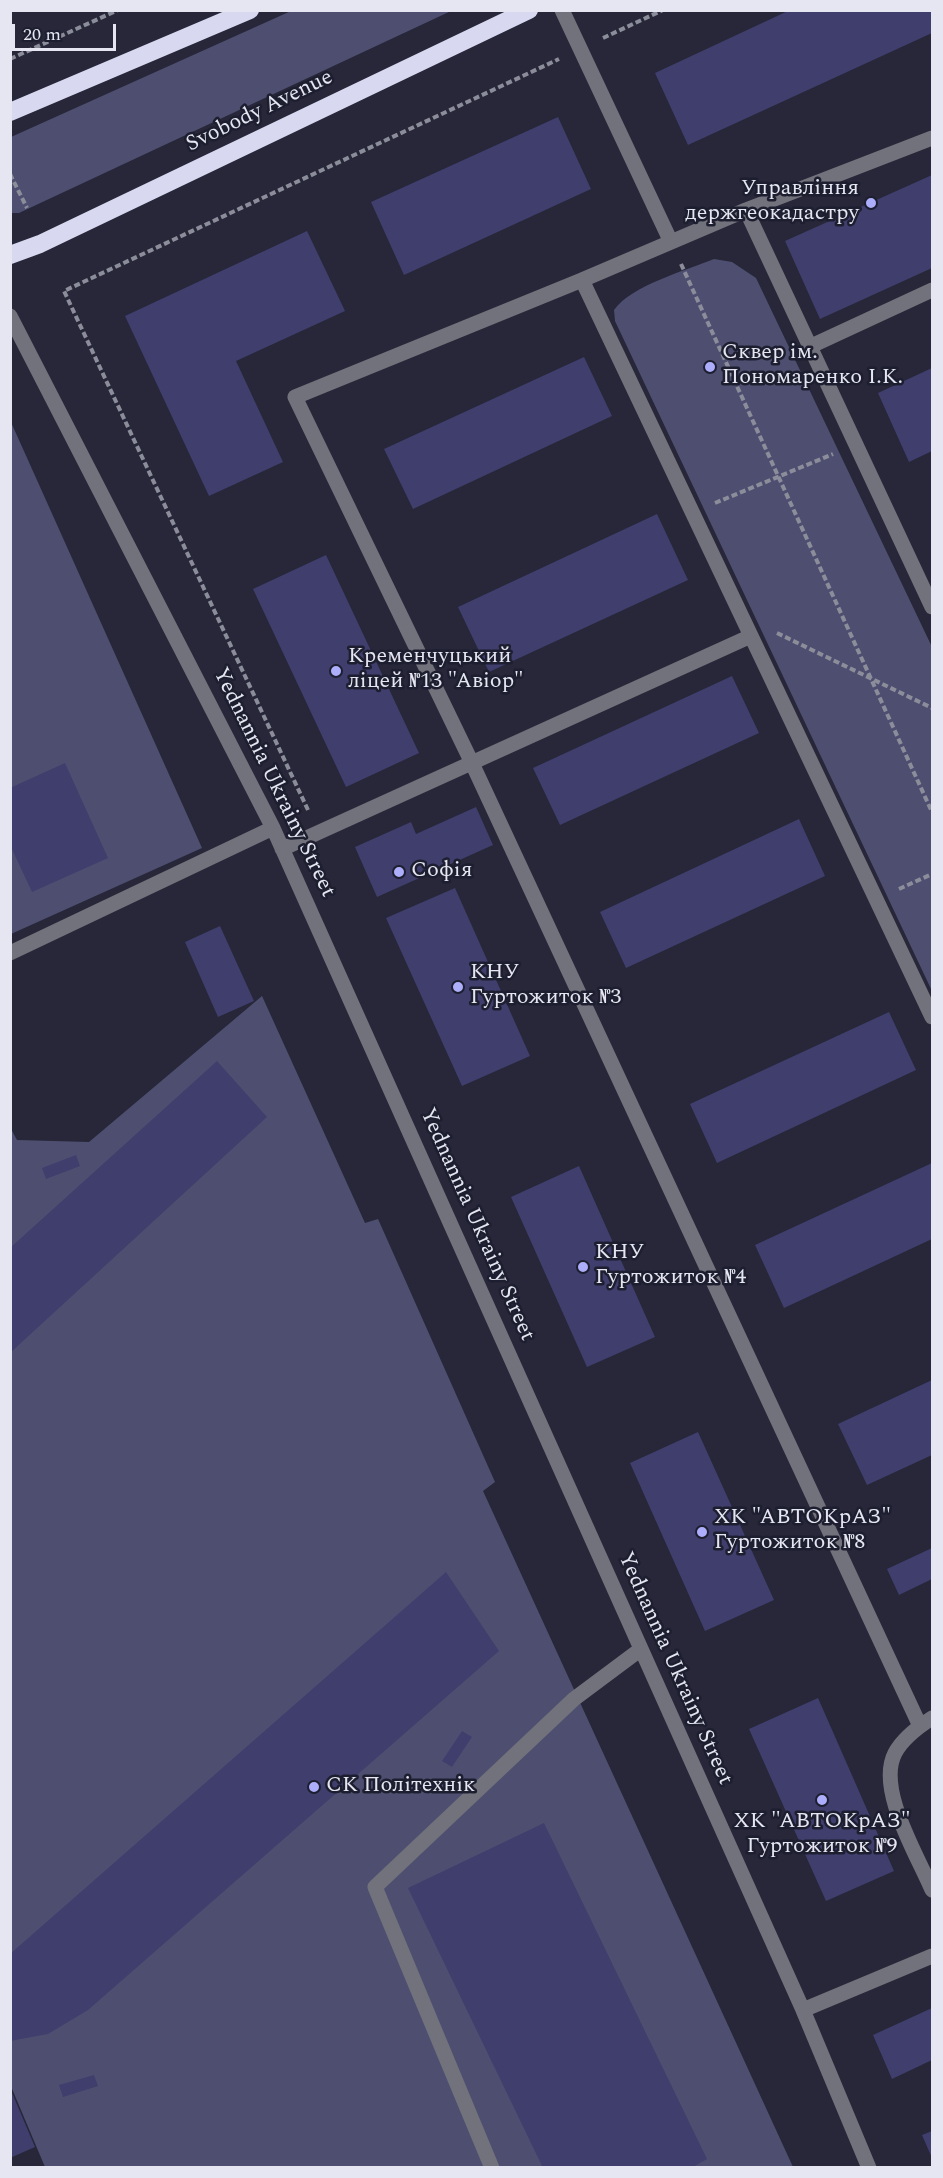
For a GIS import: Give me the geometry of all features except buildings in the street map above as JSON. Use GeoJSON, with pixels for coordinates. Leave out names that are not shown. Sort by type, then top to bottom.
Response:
{"type":"FeatureCollection","features":[{"type":"Feature","properties":{"kind":"highway"},"geometry":{"type":"LineString","coordinates":[[10,112],[250,10]]}},
{"type":"Feature","properties":{"kind":"highway","name":"Svobody Avenue"},"geometry":{"type":"LineString","coordinates":[[10,255],[40,244],[529,10]]}},
{"type":"Feature","properties":{"kind":"street"},"geometry":{"type":"LineString","coordinates":[[562,10],[671,242]]}},
{"type":"Feature","properties":{"kind":"street"},"geometry":{"type":"LineString","coordinates":[[933,138],[746,210],[296,397],[926,1722],[895,1754],[890,1786],[896,1806],[933,1890]]}},
{"type":"Feature","properties":{"kind":"street"},"geometry":{"type":"LineString","coordinates":[[746,210],[933,607]]}},
{"type":"Feature","properties":{"kind":"street"},"geometry":{"type":"LineString","coordinates":[[582,280],[933,1017]]}},
{"type":"Feature","properties":{"kind":"street"},"geometry":{"type":"LineString","coordinates":[[809,347],[933,290]]}},
{"type":"Feature","properties":{"kind":"street","name":"Yednannia Ukrainy Street"},"geometry":{"type":"LineString","coordinates":[[10,316],[273,828],[803,2010],[869,2168]]}},
{"type":"Feature","properties":{"kind":"street"},"geometry":{"type":"LineString","coordinates":[[282,849],[471,761],[751,636]]}},
{"type":"Feature","properties":{"kind":"street"},"geometry":{"type":"LineString","coordinates":[[10,953],[273,828]]}},
{"type":"Feature","properties":{"kind":"street"},"geometry":{"type":"LineString","coordinates":[[492,2168],[375,1887],[574,1699],[641,1649]]}},
{"type":"Feature","properties":{"kind":"street"},"geometry":{"type":"LineString","coordinates":[[803,2010],[933,1956]]}},
{"type":"Feature","properties":{"kind":"path"},"geometry":{"type":"LineString","coordinates":[[10,59],[118,10]]}},
{"type":"Feature","properties":{"kind":"path"},"geometry":{"type":"LineString","coordinates":[[579,49],[663,10]]}},
{"type":"Feature","properties":{"kind":"path"},"geometry":{"type":"LineString","coordinates":[[319,831],[64,291],[534,71]]}},
{"type":"Feature","properties":{"kind":"path"},"geometry":{"type":"LineString","coordinates":[[10,174],[27,208]]}},
{"type":"Feature","properties":{"kind":"path"},"geometry":{"type":"LineString","coordinates":[[671,242],[933,812]]}},
{"type":"Feature","properties":{"kind":"path"},"geometry":{"type":"LineString","coordinates":[[693,513],[855,444]]}},
{"type":"Feature","properties":{"kind":"path"},"geometry":{"type":"LineString","coordinates":[[741,615],[933,708]]}},
{"type":"Feature","properties":{"kind":"path"},"geometry":{"type":"LineString","coordinates":[[877,899],[933,874]]}},
{"type":"Feature","properties":{"kind":"shaded area"},"geometry":{"type":"Polygon","coordinates":[[[291,11],[451,11],[19,213],[11,213],[11,137],[291,11]]]}},
{"type":"Feature","properties":{"kind":"shaded area"},"geometry":{"type":"Polygon","coordinates":[[[714,259],[732,262],[756,278],[932,647],[932,991],[615,321],[614,310],[633,293],[714,259]]]}},
{"type":"Feature","properties":{"kind":"shaded area"},"geometry":{"type":"Polygon","coordinates":[[[10,420],[202,848],[11,934],[10,934],[10,420]]]}},
{"type":"Feature","properties":{"kind":"shaded area","name":"СК Політехнік"},"geometry":{"type":"Polygon","coordinates":[[[262,996],[365,1223],[378,1219],[495,1482],[483,1491],[793,2167],[45,2167],[10,2084],[10,1127],[17,1140],[89,1142],[262,996]]]}},
{"type":"Feature","properties":{"kind":"place","name":"Управлiння держгеокадастру"},"geometry":{"type":"Point","coordinates":[871,203]}},
{"type":"Feature","properties":{"kind":"place","name":"Сквер ім. Пономаренко І.К."},"geometry":{"type":"Point","coordinates":[710,367]}},
{"type":"Feature","properties":{"kind":"place","name":"Кременчуцький ліцей №13 \"Авіор\""},"geometry":{"type":"Point","coordinates":[336,671]}},
{"type":"Feature","properties":{"kind":"place","name":"Софія"},"geometry":{"type":"Point","coordinates":[399,872]}},
{"type":"Feature","properties":{"kind":"place","name":"КНУ Гуртожиток №3"},"geometry":{"type":"Point","coordinates":[458,987]}},
{"type":"Feature","properties":{"kind":"place","name":"КНУ Гуртожиток №4"},"geometry":{"type":"Point","coordinates":[583,1267]}},
{"type":"Feature","properties":{"kind":"place","name":"ХК \"АВТОКрАЗ\" Гуртожиток №8"},"geometry":{"type":"Point","coordinates":[702,1532]}},
{"type":"Feature","properties":{"kind":"place","name":"СК Політехнік"},"geometry":{"type":"Point","coordinates":[314,1787]}},
{"type":"Feature","properties":{"kind":"place","name":"ХК \"АВТОКрАЗ\" Гуртожиток №9"},"geometry":{"type":"Point","coordinates":[822,1800]}}]}
